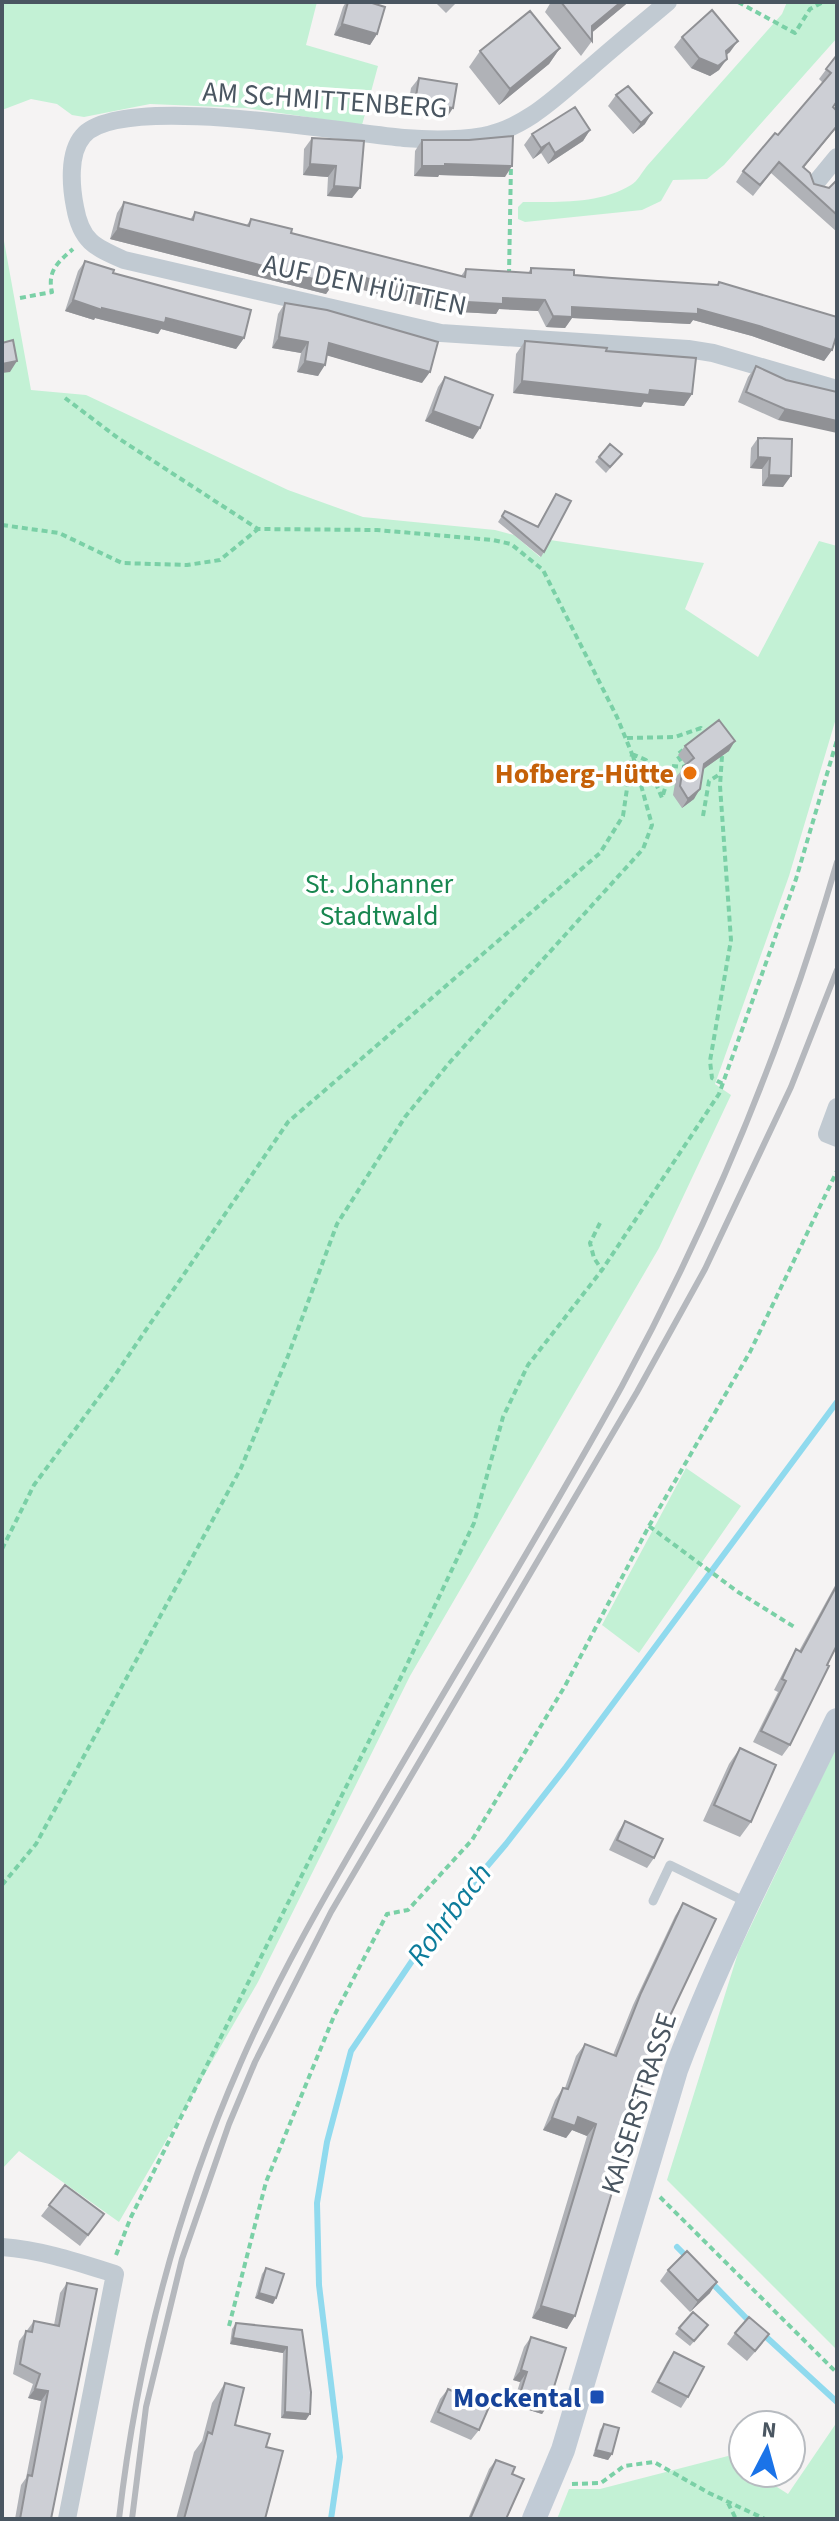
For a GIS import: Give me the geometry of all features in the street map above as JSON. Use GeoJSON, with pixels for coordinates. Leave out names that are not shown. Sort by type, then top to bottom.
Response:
{"type":"FeatureCollection","features":[{"type":"Feature","properties":{"kind":"main road","name":"KAISERSTRASSE"},"geometry":{"type":"LineString","coordinates":[[534,2519],[563,2450],[686,2044],[748,1903],[837,1720]]}},
{"type":"Feature","properties":{"kind":"street","name":"AM SCHMITTENBERG"},"geometry":{"type":"LineString","coordinates":[[84,238],[72,189],[76,150],[82,137],[91,129],[151,116],[249,118],[425,139],[483,136],[512,127],[546,105],[668,2]]}},
{"type":"Feature","properties":{"kind":"street"},"geometry":{"type":"LineString","coordinates":[[814,185],[837,157]]}},
{"type":"Feature","properties":{"kind":"street","name":"AUF DEN HÜTTEN"},"geometry":{"type":"LineString","coordinates":[[84,238],[124,260],[441,333],[688,349],[713,353],[837,389]]}},
{"type":"Feature","properties":{"kind":"street"},"geometry":{"type":"LineString","coordinates":[[837,1107],[827,1134],[837,1138]]}},
{"type":"Feature","properties":{"kind":"street"},"geometry":{"type":"LineString","coordinates":[[2,2247],[51,2254],[115,2274],[67,2519]]}},
{"type":"Feature","properties":{"kind":"lane"},"geometry":{"type":"LineString","coordinates":[[653,1901],[670,1865],[748,1903]]}},
{"type":"Feature","properties":{"kind":"path"},"geometry":{"type":"LineString","coordinates":[[738,2],[795,33],[810,9],[823,2]]}},
{"type":"Feature","properties":{"kind":"path"},"geometry":{"type":"LineString","coordinates":[[509,277],[512,127]]}},
{"type":"Feature","properties":{"kind":"path"},"geometry":{"type":"LineString","coordinates":[[20,298],[52,292],[50,274],[57,262],[84,238]]}},
{"type":"Feature","properties":{"kind":"path"},"geometry":{"type":"LineString","coordinates":[[2,1885],[36,1844],[241,1468],[288,1356],[337,1224],[405,1117],[450,1062],[643,849],[652,825],[640,773],[627,738],[573,625],[543,570],[511,544],[377,530],[258,529],[118,438],[65,398]]}},
{"type":"Feature","properties":{"kind":"path"},"geometry":{"type":"LineString","coordinates":[[2,525],[59,533],[122,563],[187,565],[220,560],[258,529]]}},
{"type":"Feature","properties":{"kind":"path"},"geometry":{"type":"LineString","coordinates":[[627,738],[675,737],[701,728],[706,734],[699,738]]}},
{"type":"Feature","properties":{"kind":"path"},"geometry":{"type":"LineString","coordinates":[[115,2274],[115,2257],[131,2217],[403,1673],[474,1523],[503,1417],[528,1365],[602,1270],[723,1084],[796,879],[837,740]]}},
{"type":"Feature","properties":{"kind":"path"},"geometry":{"type":"LineString","coordinates":[[632,754],[646,760],[662,798],[672,766],[685,767],[677,755],[691,744]]}},
{"type":"Feature","properties":{"kind":"path"},"geometry":{"type":"LineString","coordinates":[[2,1549],[34,1485],[111,1381],[288,1122],[600,853],[623,816],[632,754]]}},
{"type":"Feature","properties":{"kind":"path"},"geometry":{"type":"LineString","coordinates":[[722,756],[720,774],[731,940],[710,1061],[712,1078],[723,1084]]}},
{"type":"Feature","properties":{"kind":"path"},"geometry":{"type":"LineString","coordinates":[[703,816],[709,781],[720,774]]}},
{"type":"Feature","properties":{"kind":"path"},"geometry":{"type":"LineString","coordinates":[[229,2326],[266,2182],[334,2016],[380,1927],[387,1914],[408,1910],[472,1840],[565,1686],[649,1526],[750,1352],[837,1171]]}},
{"type":"Feature","properties":{"kind":"path"},"geometry":{"type":"LineString","coordinates":[[600,1223],[590,1243],[594,1258],[602,1270]]}},
{"type":"Feature","properties":{"kind":"path"},"geometry":{"type":"LineString","coordinates":[[649,1526],[719,1578],[796,1628]]}},
{"type":"Feature","properties":{"kind":"path"},"geometry":{"type":"LineString","coordinates":[[644,2181],[837,2373]]}},
{"type":"Feature","properties":{"kind":"path"},"geometry":{"type":"LineString","coordinates":[[550,2481],[579,2485],[601,2483],[624,2466],[654,2462],[765,2519]]}},
{"type":"Feature","properties":{"kind":"path"},"geometry":{"type":"LineString","coordinates":[[728,2501],[736,2519]]}},
{"type":"Feature","properties":{"kind":"green space"},"geometry":{"type":"Polygon","coordinates":[[[2,2],[317,2],[306,45],[378,66],[362,125],[246,108],[150,104],[84,117],[72,115],[57,104],[31,99],[2,110],[2,2]]]}},
{"type":"Feature","properties":{"kind":"green space"},"geometry":{"type":"Polygon","coordinates":[[[787,2],[837,2],[837,38],[724,165],[707,179],[673,180],[661,201],[642,210],[525,222],[518,219],[518,207],[523,202],[592,199],[619,191],[638,179],[782,14],[787,2]]]}},
{"type":"Feature","properties":{"kind":"green space","name":"St. Johanner Stadtwald"},"geometry":{"type":"Polygon","coordinates":[[[2,230],[31,390],[86,395],[288,490],[363,517],[495,530],[514,535],[540,557],[550,540],[704,563],[685,609],[758,657],[819,541],[837,546],[837,715],[789,876],[715,1084],[731,1095],[659,1248],[410,1676],[258,1982],[119,2222],[19,2151],[2,2169],[2,230]]]}},
{"type":"Feature","properties":{"kind":"green space"},"geometry":{"type":"Polygon","coordinates":[[[686,1468],[741,1506],[639,1653],[602,1625],[686,1468]]]}},
{"type":"Feature","properties":{"kind":"green space"},"geometry":{"type":"Polygon","coordinates":[[[837,1745],[837,2350],[667,2180],[738,1953],[837,1745]]]}},
{"type":"Feature","properties":{"kind":"green space"},"geometry":{"type":"Polygon","coordinates":[[[837,2422],[837,2519],[557,2519],[569,2489],[600,2489],[727,2456],[727,2489],[780,2489],[788,2494],[791,2489],[807,2489],[807,2466],[837,2422]]]}},
{"type":"Feature","properties":{"kind":"building"},"geometry":{"type":"Polygon","coordinates":[[[348,2],[369,2],[385,7],[377,34],[342,24],[348,2]]]}},
{"type":"Feature","properties":{"kind":"building"},"geometry":{"type":"Polygon","coordinates":[[[561,2],[621,2],[592,26],[592,41],[561,2]]]}},
{"type":"Feature","properties":{"kind":"building"},"geometry":{"type":"Polygon","coordinates":[[[712,10],[738,41],[726,51],[727,59],[718,66],[699,58],[682,37],[712,10]]]}},
{"type":"Feature","properties":{"kind":"building"},"geometry":{"type":"Polygon","coordinates":[[[530,11],[560,48],[510,89],[480,51],[530,11]]]}},
{"type":"Feature","properties":{"kind":"building"},"geometry":{"type":"Polygon","coordinates":[[[837,55],[837,101],[833,107],[837,111],[837,126],[803,167],[810,173],[814,184],[829,188],[837,180],[837,215],[779,162],[760,185],[743,171],[831,73],[826,69],[837,55]]]}},
{"type":"Feature","properties":{"kind":"building"},"geometry":{"type":"Polygon","coordinates":[[[419,78],[457,84],[453,108],[415,102],[419,78]]]}},
{"type":"Feature","properties":{"kind":"building"},"geometry":{"type":"Polygon","coordinates":[[[628,86],[652,113],[641,123],[616,95],[628,86]]]}},
{"type":"Feature","properties":{"kind":"building"},"geometry":{"type":"Polygon","coordinates":[[[575,107],[590,130],[555,153],[549,143],[541,148],[532,134],[575,107]]]}},
{"type":"Feature","properties":{"kind":"building"},"geometry":{"type":"Polygon","coordinates":[[[513,136],[512,166],[422,166],[422,140],[513,136]]]}},
{"type":"Feature","properties":{"kind":"building"},"geometry":{"type":"Polygon","coordinates":[[[312,138],[364,141],[360,188],[334,186],[336,166],[310,164],[312,138]]]}},
{"type":"Feature","properties":{"kind":"building"},"geometry":{"type":"Polygon","coordinates":[[[124,202],[193,220],[195,212],[249,226],[251,219],[292,229],[291,233],[465,277],[466,269],[531,273],[531,268],[574,270],[574,275],[612,278],[718,285],[719,282],[837,317],[837,334],[832,350],[698,309],[698,314],[572,307],[572,317],[553,316],[545,300],[503,298],[503,304],[449,301],[337,270],[333,284],[118,228],[124,202]]]}},
{"type":"Feature","properties":{"kind":"building"},"geometry":{"type":"Polygon","coordinates":[[[85,261],[114,270],[113,273],[251,310],[244,338],[166,318],[165,323],[102,310],[73,300],[85,261]]]}},
{"type":"Feature","properties":{"kind":"building"},"geometry":{"type":"Polygon","coordinates":[[[285,303],[327,310],[438,342],[430,372],[329,343],[325,365],[305,361],[308,342],[279,337],[285,303]]]}},
{"type":"Feature","properties":{"kind":"building"},"geometry":{"type":"Polygon","coordinates":[[[13,340],[17,361],[2,364],[2,343],[13,340]]]}},
{"type":"Feature","properties":{"kind":"building"},"geometry":{"type":"Polygon","coordinates":[[[525,341],[696,358],[692,394],[650,390],[649,395],[522,381],[525,341]]]}},
{"type":"Feature","properties":{"kind":"building"},"geometry":{"type":"Polygon","coordinates":[[[756,366],[786,380],[837,392],[837,421],[785,409],[746,392],[756,366]]]}},
{"type":"Feature","properties":{"kind":"building"},"geometry":{"type":"Polygon","coordinates":[[[445,377],[493,395],[480,428],[433,411],[445,377]]]}},
{"type":"Feature","properties":{"kind":"building"},"geometry":{"type":"Polygon","coordinates":[[[758,438],[792,439],[791,476],[769,475],[770,458],[758,457],[758,438]]]}},
{"type":"Feature","properties":{"kind":"building"},"geometry":{"type":"Polygon","coordinates":[[[610,444],[622,454],[610,467],[599,457],[610,444]]]}},
{"type":"Feature","properties":{"kind":"building"},"geometry":{"type":"Polygon","coordinates":[[[556,494],[571,501],[544,552],[502,516],[505,511],[538,527],[556,494]]]}},
{"type":"Feature","properties":{"kind":"building"},"geometry":{"type":"Polygon","coordinates":[[[719,720],[735,741],[704,764],[700,789],[688,799],[680,786],[683,767],[694,758],[685,746],[719,720]]]}},
{"type":"Feature","properties":{"kind":"building"},"geometry":{"type":"Polygon","coordinates":[[[837,1585],[837,1645],[790,1745],[761,1731],[786,1681],[782,1679],[796,1649],[801,1652],[837,1585]]]}},
{"type":"Feature","properties":{"kind":"building"},"geometry":{"type":"Polygon","coordinates":[[[740,1748],[776,1765],[751,1822],[714,1805],[740,1748]]]}},
{"type":"Feature","properties":{"kind":"building"},"geometry":{"type":"Polygon","coordinates":[[[625,1821],[663,1839],[654,1858],[617,1840],[625,1821]]]}},
{"type":"Feature","properties":{"kind":"building"},"geometry":{"type":"Polygon","coordinates":[[[683,1903],[716,1919],[668,2020],[624,2131],[630,2132],[575,2316],[541,2306],[596,2124],[578,2117],[575,2126],[552,2118],[563,2088],[568,2089],[585,2044],[616,2056],[683,1903]]]}},
{"type":"Feature","properties":{"kind":"building"},"geometry":{"type":"Polygon","coordinates":[[[65,2185],[104,2214],[88,2235],[49,2205],[65,2185]]]}},
{"type":"Feature","properties":{"kind":"building"},"geometry":{"type":"Polygon","coordinates":[[[687,2251],[717,2282],[698,2301],[668,2270],[687,2251]]]}},
{"type":"Feature","properties":{"kind":"building"},"geometry":{"type":"Polygon","coordinates":[[[266,2268],[284,2274],[276,2298],[259,2293],[266,2268]]]}},
{"type":"Feature","properties":{"kind":"building"},"geometry":{"type":"Polygon","coordinates":[[[67,2283],[97,2289],[51,2519],[20,2519],[28,2475],[32,2476],[48,2391],[35,2389],[40,2374],[20,2364],[26,2331],[32,2332],[34,2321],[59,2326],[67,2283]]]}},
{"type":"Feature","properties":{"kind":"building"},"geometry":{"type":"Polygon","coordinates":[[[693,2312],[708,2325],[694,2341],[679,2328],[693,2312]]]}},
{"type":"Feature","properties":{"kind":"building"},"geometry":{"type":"Polygon","coordinates":[[[749,2317],[769,2334],[755,2351],[735,2333],[749,2317]]]}},
{"type":"Feature","properties":{"kind":"building"},"geometry":{"type":"Polygon","coordinates":[[[236,2323],[302,2330],[311,2392],[310,2414],[285,2412],[287,2347],[233,2338],[236,2323]]]}},
{"type":"Feature","properties":{"kind":"building"},"geometry":{"type":"Polygon","coordinates":[[[531,2337],[566,2348],[549,2403],[520,2394],[527,2372],[521,2370],[531,2337]]]}},
{"type":"Feature","properties":{"kind":"building"},"geometry":{"type":"Polygon","coordinates":[[[674,2352],[704,2367],[688,2397],[658,2382],[674,2352]]]}},
{"type":"Feature","properties":{"kind":"building"},"geometry":{"type":"Polygon","coordinates":[[[225,2383],[244,2388],[235,2425],[270,2434],[266,2447],[283,2451],[265,2519],[184,2519],[208,2432],[212,2434],[225,2383]]]}},
{"type":"Feature","properties":{"kind":"building"},"geometry":{"type":"Polygon","coordinates":[[[448,2389],[489,2407],[479,2430],[438,2412],[448,2389]]]}},
{"type":"Feature","properties":{"kind":"building"},"geometry":{"type":"Polygon","coordinates":[[[604,2424],[619,2428],[612,2454],[596,2450],[604,2424]]]}},
{"type":"Feature","properties":{"kind":"building"},"geometry":{"type":"Polygon","coordinates":[[[496,2460],[515,2467],[512,2474],[524,2479],[506,2519],[470,2519],[496,2460]]]}},
{"type":"Feature","properties":{"kind":"waterway","name":"Rohrbach"},"geometry":{"type":"LineString","coordinates":[[331,2519],[340,2457],[319,2285],[317,2203],[327,2142],[351,2051],[433,1930],[566,1767],[837,1402]]}},
{"type":"Feature","properties":{"kind":"waterway"},"geometry":{"type":"LineString","coordinates":[[677,2247],[688,2258]]}},
{"type":"Feature","properties":{"kind":"waterway"},"geometry":{"type":"LineString","coordinates":[[709,2280],[752,2324]]}},
{"type":"Feature","properties":{"kind":"waterway"},"geometry":{"type":"LineString","coordinates":[[763,2334],[837,2402]]}},
{"type":"Feature","properties":{"kind":"railway"},"geometry":{"type":"LineString","coordinates":[[119,2519],[137,2401],[163,2286],[197,2173],[241,2062],[321,1904],[561,1493],[655,1323],[715,1195],[770,1063],[837,862]]}},
{"type":"Feature","properties":{"kind":"railway"},"geometry":{"type":"LineString","coordinates":[[132,2519],[146,2407],[182,2259],[229,2124],[255,2062],[331,1912],[637,1392],[705,1269],[791,1087],[837,970]]}},
{"type":"Feature","properties":{"kind":"place","name":"Hofberg-Hütte"},"geometry":{"type":"Point","coordinates":[690,773]}},
{"type":"Feature","properties":{"kind":"place","name":"Mockental"},"geometry":{"type":"Point","coordinates":[597,2397]}}]}
